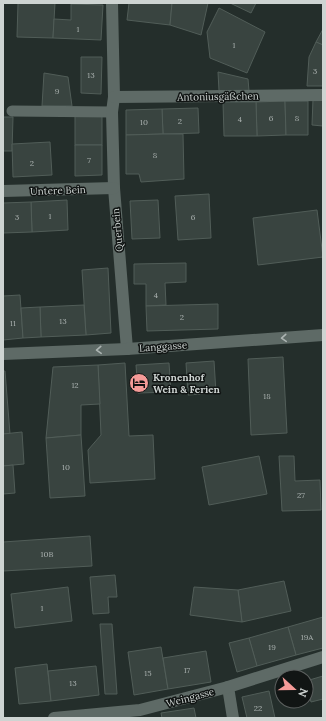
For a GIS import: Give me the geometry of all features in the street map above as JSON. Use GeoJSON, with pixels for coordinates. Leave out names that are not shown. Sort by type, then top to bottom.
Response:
{"type":"FeatureCollection","features":[{"type":"Feature","properties":{"kind":"street","name":"Querbein"},"geometry":{"type":"LineString","coordinates":[[112,3],[114,188],[127,349]]}},
{"type":"Feature","properties":{"kind":"street","name":"Antoniusgäßchen"},"geometry":{"type":"LineString","coordinates":[[114,97],[323,95]]}},
{"type":"Feature","properties":{"kind":"street","name":"Untere Bein"},"geometry":{"type":"LineString","coordinates":[[3,192],[114,188]]}},
{"type":"Feature","properties":{"kind":"street","name":"Langgasse"},"geometry":{"type":"LineString","coordinates":[[3,354],[127,349],[323,335]]}},
{"type":"Feature","properties":{"kind":"street","name":"Weingasse"},"geometry":{"type":"LineString","coordinates":[[54,718],[140,710],[228,687],[323,657]]}},
{"type":"Feature","properties":{"kind":"street"},"geometry":{"type":"LineString","coordinates":[[228,687],[233,718]]}},
{"type":"Feature","properties":{"kind":"lane"},"geometry":{"type":"LineString","coordinates":[[12,111],[112,112]]}},
{"type":"Feature","properties":{"kind":"building"},"geometry":{"type":"Polygon","coordinates":[[[18,3],[55,3],[53,38],[17,37],[18,3]]]}},
{"type":"Feature","properties":{"kind":"building"},"geometry":{"type":"Polygon","coordinates":[[[129,3],[172,3],[170,25],[127,20],[129,3]]]}},
{"type":"Feature","properties":{"kind":"building"},"geometry":{"type":"Polygon","coordinates":[[[172,3],[208,3],[201,35],[170,25],[172,3]]]}},
{"type":"Feature","properties":{"kind":"building"},"geometry":{"type":"Polygon","coordinates":[[[230,3],[256,3],[251,13],[230,3]]]}},
{"type":"Feature","properties":{"kind":"building"},"geometry":{"type":"Polygon","coordinates":[[[71,4],[103,5],[101,40],[53,38],[54,19],[71,20],[71,4]]]}},
{"type":"Feature","properties":{"kind":"building"},"geometry":{"type":"Polygon","coordinates":[[[219,8],[265,32],[247,73],[210,58],[207,32],[219,8]]]}},
{"type":"Feature","properties":{"kind":"building"},"geometry":{"type":"Polygon","coordinates":[[[323,29],[323,45],[316,42],[323,29]]]}},
{"type":"Feature","properties":{"kind":"building"},"geometry":{"type":"Polygon","coordinates":[[[316,42],[323,45],[323,86],[307,86],[309,57],[316,42]]]}},
{"type":"Feature","properties":{"kind":"building"},"geometry":{"type":"Polygon","coordinates":[[[81,57],[102,57],[101,94],[81,93],[81,57]]]}},
{"type":"Feature","properties":{"kind":"building"},"geometry":{"type":"Polygon","coordinates":[[[218,72],[248,79],[249,91],[219,91],[218,72]]]}},
{"type":"Feature","properties":{"kind":"building"},"geometry":{"type":"Polygon","coordinates":[[[44,73],[68,77],[72,106],[42,106],[44,73]]]}},
{"type":"Feature","properties":{"kind":"building"},"geometry":{"type":"Polygon","coordinates":[[[313,99],[323,100],[323,126],[312,125],[313,99]]]}},
{"type":"Feature","properties":{"kind":"building"},"geometry":{"type":"Polygon","coordinates":[[[285,101],[286,135],[257,136],[256,102],[285,101]]]}},
{"type":"Feature","properties":{"kind":"building"},"geometry":{"type":"Polygon","coordinates":[[[285,101],[308,101],[308,135],[286,135],[285,101]]]}},
{"type":"Feature","properties":{"kind":"building"},"geometry":{"type":"Polygon","coordinates":[[[223,102],[256,102],[257,136],[224,136],[223,102]]]}},
{"type":"Feature","properties":{"kind":"building"},"geometry":{"type":"Polygon","coordinates":[[[198,108],[199,133],[163,134],[162,109],[198,108]]]}},
{"type":"Feature","properties":{"kind":"building"},"geometry":{"type":"Polygon","coordinates":[[[162,109],[163,134],[126,135],[126,110],[162,109]]]}},
{"type":"Feature","properties":{"kind":"building"},"geometry":{"type":"Polygon","coordinates":[[[75,114],[102,114],[102,145],[75,145],[75,114]]]}},
{"type":"Feature","properties":{"kind":"building"},"geometry":{"type":"Polygon","coordinates":[[[3,117],[13,117],[12,151],[3,151],[3,117]]]}},
{"type":"Feature","properties":{"kind":"building"},"geometry":{"type":"Polygon","coordinates":[[[183,134],[184,179],[141,182],[139,174],[126,174],[126,135],[183,134]]]}},
{"type":"Feature","properties":{"kind":"building"},"geometry":{"type":"Polygon","coordinates":[[[50,142],[52,175],[13,177],[12,144],[50,142]]]}},
{"type":"Feature","properties":{"kind":"building"},"geometry":{"type":"Polygon","coordinates":[[[75,145],[102,145],[102,175],[75,176],[75,145]]]}},
{"type":"Feature","properties":{"kind":"building"},"geometry":{"type":"Polygon","coordinates":[[[209,194],[211,238],[178,240],[175,196],[209,194]]]}},
{"type":"Feature","properties":{"kind":"building"},"geometry":{"type":"Polygon","coordinates":[[[67,200],[68,230],[32,232],[31,202],[67,200]]]}},
{"type":"Feature","properties":{"kind":"building"},"geometry":{"type":"Polygon","coordinates":[[[158,200],[160,238],[132,239],[130,201],[158,200]]]}},
{"type":"Feature","properties":{"kind":"building"},"geometry":{"type":"Polygon","coordinates":[[[31,202],[32,232],[3,233],[3,203],[31,202]]]}},
{"type":"Feature","properties":{"kind":"building"},"geometry":{"type":"Polygon","coordinates":[[[317,210],[323,257],[258,265],[253,218],[317,210]]]}},
{"type":"Feature","properties":{"kind":"building"},"geometry":{"type":"Polygon","coordinates":[[[186,263],[186,282],[165,283],[166,305],[146,306],[146,284],[134,284],[134,264],[186,263]]]}},
{"type":"Feature","properties":{"kind":"building"},"geometry":{"type":"Polygon","coordinates":[[[108,268],[111,333],[86,335],[82,270],[108,268]]]}},
{"type":"Feature","properties":{"kind":"building"},"geometry":{"type":"Polygon","coordinates":[[[20,295],[23,338],[3,340],[3,296],[20,295]]]}},
{"type":"Feature","properties":{"kind":"building"},"geometry":{"type":"Polygon","coordinates":[[[218,304],[218,329],[147,331],[146,306],[218,304]]]}},
{"type":"Feature","properties":{"kind":"building"},"geometry":{"type":"Polygon","coordinates":[[[84,305],[86,335],[41,337],[40,307],[84,305]]]}},
{"type":"Feature","properties":{"kind":"building"},"geometry":{"type":"Polygon","coordinates":[[[40,307],[41,337],[23,338],[21,308],[40,307]]]}},
{"type":"Feature","properties":{"kind":"building"},"geometry":{"type":"Polygon","coordinates":[[[283,357],[287,433],[251,435],[248,359],[283,357]]]}},
{"type":"Feature","properties":{"kind":"building"},"geometry":{"type":"Polygon","coordinates":[[[214,361],[216,393],[188,395],[186,363],[214,361]]]}},
{"type":"Feature","properties":{"kind":"building"},"geometry":{"type":"Polygon","coordinates":[[[125,363],[129,436],[153,435],[155,479],[90,483],[88,450],[101,435],[98,365],[125,363]]]}},
{"type":"Feature","properties":{"kind":"building"},"geometry":{"type":"Polygon","coordinates":[[[169,363],[171,392],[138,393],[136,365],[169,363]]]}},
{"type":"Feature","properties":{"kind":"building"},"geometry":{"type":"Polygon","coordinates":[[[98,365],[100,404],[81,405],[81,435],[46,438],[53,367],[98,365]]]}},
{"type":"Feature","properties":{"kind":"building"},"geometry":{"type":"Polygon","coordinates":[[[3,371],[5,371],[10,434],[3,434],[3,371]]]}},
{"type":"Feature","properties":{"kind":"building"},"geometry":{"type":"Polygon","coordinates":[[[22,432],[24,464],[3,466],[3,434],[22,432]]]}},
{"type":"Feature","properties":{"kind":"building"},"geometry":{"type":"Polygon","coordinates":[[[81,435],[85,496],[50,498],[46,438],[81,435]]]}},
{"type":"Feature","properties":{"kind":"building"},"geometry":{"type":"Polygon","coordinates":[[[259,456],[267,494],[209,505],[202,467],[259,456]]]}},
{"type":"Feature","properties":{"kind":"building"},"geometry":{"type":"Polygon","coordinates":[[[279,456],[294,456],[295,481],[320,480],[321,510],[282,511],[279,456]]]}},
{"type":"Feature","properties":{"kind":"building"},"geometry":{"type":"Polygon","coordinates":[[[13,465],[15,493],[3,494],[3,466],[13,465]]]}},
{"type":"Feature","properties":{"kind":"building"},"geometry":{"type":"Polygon","coordinates":[[[90,536],[92,566],[3,571],[3,542],[90,536]]]}},
{"type":"Feature","properties":{"kind":"building"},"geometry":{"type":"Polygon","coordinates":[[[115,575],[117,597],[108,597],[109,613],[93,614],[90,577],[115,575]]]}},
{"type":"Feature","properties":{"kind":"building"},"geometry":{"type":"Polygon","coordinates":[[[284,581],[291,611],[242,622],[238,590],[284,581]]]}},
{"type":"Feature","properties":{"kind":"building"},"geometry":{"type":"Polygon","coordinates":[[[68,587],[72,621],[15,628],[11,594],[68,587]]]}},
{"type":"Feature","properties":{"kind":"building"},"geometry":{"type":"Polygon","coordinates":[[[194,587],[238,590],[242,622],[190,615],[194,587]]]}},
{"type":"Feature","properties":{"kind":"building"},"geometry":{"type":"Polygon","coordinates":[[[323,617],[323,648],[296,655],[288,627],[323,617]]]}},
{"type":"Feature","properties":{"kind":"building"},"geometry":{"type":"Polygon","coordinates":[[[100,624],[112,624],[117,694],[105,694],[100,624]]]}},
{"type":"Feature","properties":{"kind":"building"},"geometry":{"type":"Polygon","coordinates":[[[288,627],[296,655],[257,666],[249,638],[288,627]]]}},
{"type":"Feature","properties":{"kind":"building"},"geometry":{"type":"Polygon","coordinates":[[[249,638],[257,666],[237,672],[229,643],[249,638]]]}},
{"type":"Feature","properties":{"kind":"building"},"geometry":{"type":"Polygon","coordinates":[[[161,647],[168,689],[134,695],[128,652],[161,647]]]}},
{"type":"Feature","properties":{"kind":"building"},"geometry":{"type":"Polygon","coordinates":[[[206,651],[211,682],[168,689],[163,658],[206,651]]]}},
{"type":"Feature","properties":{"kind":"building"},"geometry":{"type":"Polygon","coordinates":[[[47,664],[51,701],[19,704],[15,668],[47,664]]]}},
{"type":"Feature","properties":{"kind":"building"},"geometry":{"type":"Polygon","coordinates":[[[96,666],[99,695],[51,701],[48,671],[96,666]]]}},
{"type":"Feature","properties":{"kind":"building"},"geometry":{"type":"Polygon","coordinates":[[[323,676],[323,699],[314,701],[314,679],[323,676]]]}},
{"type":"Feature","properties":{"kind":"building"},"geometry":{"type":"Polygon","coordinates":[[[269,691],[275,718],[247,718],[242,697],[269,691]]]}},
{"type":"Feature","properties":{"kind":"building"},"geometry":{"type":"Polygon","coordinates":[[[194,708],[196,718],[162,718],[161,713],[194,708]]]}},
{"type":"Feature","properties":{"kind":"place","name":"Kronenhof Wein & Ferien"},"geometry":{"type":"Point","coordinates":[139,383]}}]}
